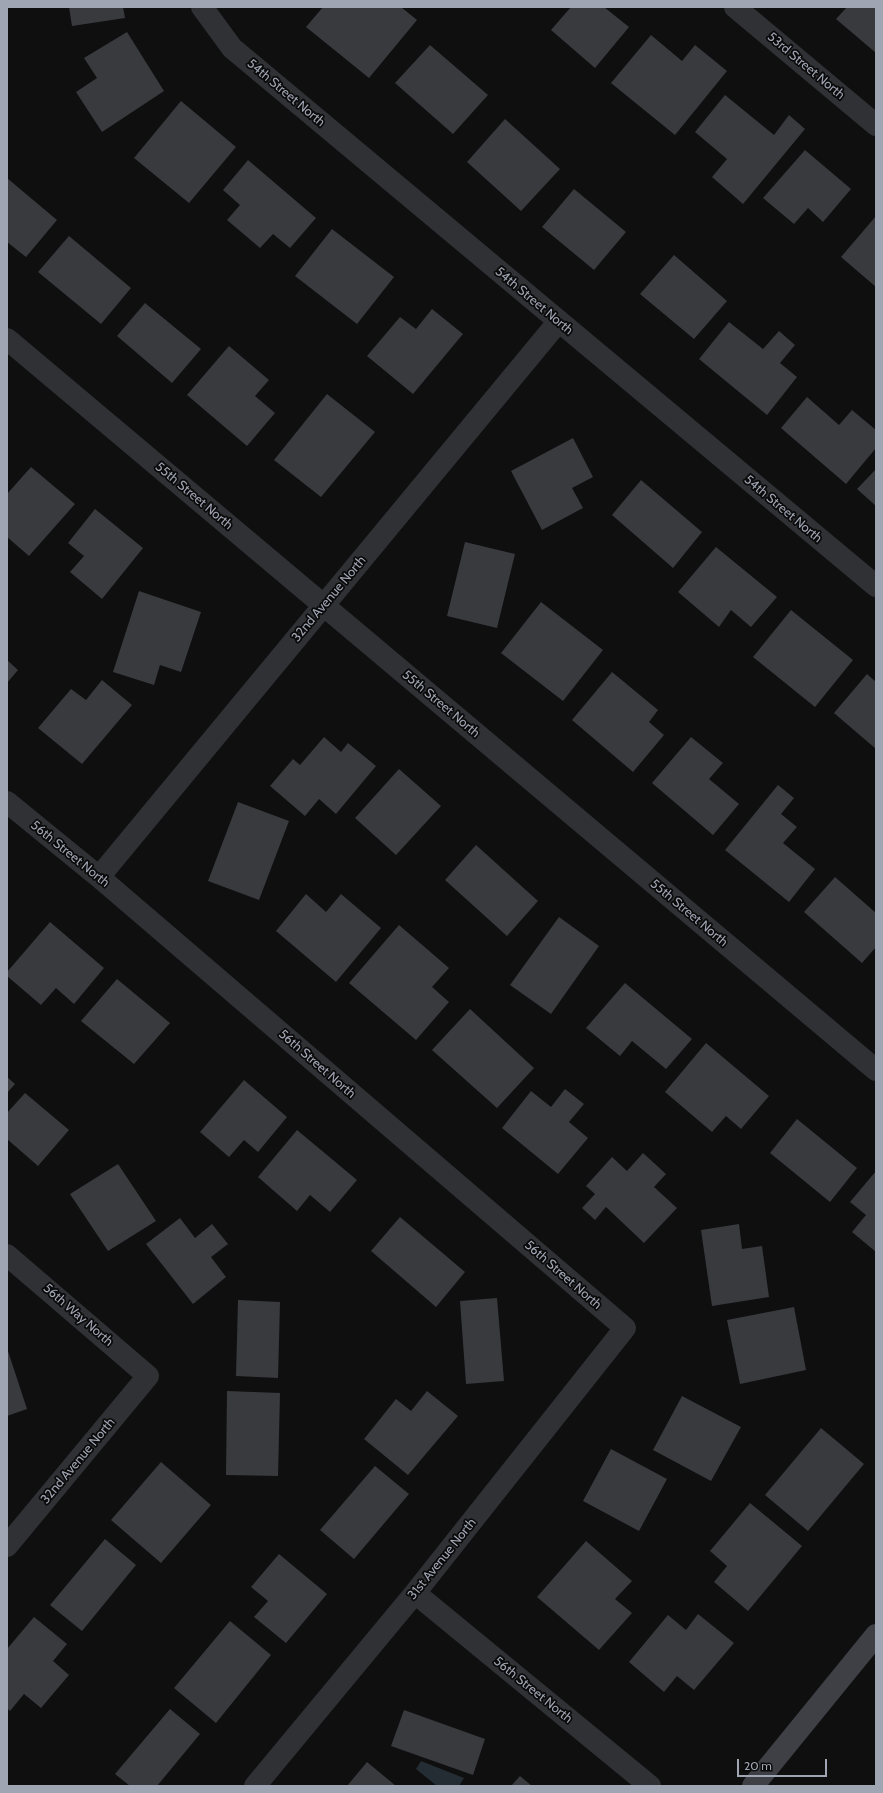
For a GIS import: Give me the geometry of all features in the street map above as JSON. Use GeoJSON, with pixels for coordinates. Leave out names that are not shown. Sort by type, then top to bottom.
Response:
{"type":"FeatureCollection","features":[{"type":"Feature","properties":{"kind":"street","name":"54th Street North"},"geometry":{"type":"LineString","coordinates":[[202,7],[232,48],[876,586]]}},
{"type":"Feature","properties":{"kind":"street","name":"53rd Street North"},"geometry":{"type":"LineString","coordinates":[[735,7],[876,125]]}},
{"type":"Feature","properties":{"kind":"street","name":"32nd Avenue North"},"geometry":{"type":"LineString","coordinates":[[99,877],[559,321]]}},
{"type":"Feature","properties":{"kind":"street","name":"55th Street North"},"geometry":{"type":"LineString","coordinates":[[7,339],[876,1070]]}},
{"type":"Feature","properties":{"kind":"street","name":"56th Street North"},"geometry":{"type":"LineString","coordinates":[[7,802],[99,877],[625,1328]]}},
{"type":"Feature","properties":{"kind":"street","name":"56th Way North"},"geometry":{"type":"LineString","coordinates":[[7,1254],[148,1376]]}},
{"type":"Feature","properties":{"kind":"street","name":"31st Avenue North"},"geometry":{"type":"LineString","coordinates":[[255,1786],[415,1593],[625,1328]]}},
{"type":"Feature","properties":{"kind":"street","name":"32nd Avenue North"},"geometry":{"type":"LineString","coordinates":[[7,1546],[148,1376]]}},
{"type":"Feature","properties":{"kind":"street","name":"56th Street North"},"geometry":{"type":"LineString","coordinates":[[415,1593],[650,1786]]}},
{"type":"Feature","properties":{"kind":"street"},"geometry":{"type":"LineString","coordinates":[[753,1786],[876,1636]]}},
{"type":"Feature","properties":{"kind":"shaded area"},"geometry":{"type":"Polygon","coordinates":[[[421,1761],[464,1778],[459,1786],[437,1786],[416,1769],[421,1761]]]}},
{"type":"Feature","properties":{"kind":"building"},"geometry":{"type":"Polygon","coordinates":[[[69,7],[123,7],[125,18],[72,26],[69,7]]]}},
{"type":"Feature","properties":{"kind":"building"},"geometry":{"type":"Polygon","coordinates":[[[323,7],[401,7],[417,20],[369,78],[306,27],[323,7]]]}},
{"type":"Feature","properties":{"kind":"building"},"geometry":{"type":"Polygon","coordinates":[[[571,7],[604,7],[629,27],[595,68],[551,30],[571,7]]]}},
{"type":"Feature","properties":{"kind":"building"},"geometry":{"type":"Polygon","coordinates":[[[847,7],[876,7],[876,53],[836,19],[847,7]]]}},
{"type":"Feature","properties":{"kind":"building"},"geometry":{"type":"Polygon","coordinates":[[[127,32],[164,91],[102,132],[76,92],[97,78],[84,58],[127,32]]]}},
{"type":"Feature","properties":{"kind":"building"},"geometry":{"type":"Polygon","coordinates":[[[651,35],[682,61],[695,45],[727,71],[675,135],[611,83],[651,35]]]}},
{"type":"Feature","properties":{"kind":"building"},"geometry":{"type":"Polygon","coordinates":[[[430,45],[488,95],[453,134],[395,83],[430,45]]]}},
{"type":"Feature","properties":{"kind":"building"},"geometry":{"type":"Polygon","coordinates":[[[725,95],[774,135],[789,115],[805,129],[743,204],[712,177],[727,159],[695,132],[725,95]]]}},
{"type":"Feature","properties":{"kind":"building"},"geometry":{"type":"Polygon","coordinates":[[[181,101],[236,147],[189,203],[134,158],[181,101]]]}},
{"type":"Feature","properties":{"kind":"building"},"geometry":{"type":"Polygon","coordinates":[[[505,119],[560,169],[521,211],[467,162],[505,119]]]}},
{"type":"Feature","properties":{"kind":"building"},"geometry":{"type":"Polygon","coordinates":[[[805,150],[851,189],[823,222],[808,208],[794,224],[763,198],[805,150]]]}},
{"type":"Feature","properties":{"kind":"building"},"geometry":{"type":"Polygon","coordinates":[[[248,160],[316,218],[290,248],[273,234],[260,248],[227,220],[240,205],[223,190],[248,160]]]}},
{"type":"Feature","properties":{"kind":"building"},"geometry":{"type":"Polygon","coordinates":[[[7,178],[57,220],[26,257],[7,242],[7,178]]]}},
{"type":"Feature","properties":{"kind":"building"},"geometry":{"type":"Polygon","coordinates":[[[574,189],[626,232],[594,270],[542,227],[574,189]]]}},
{"type":"Feature","properties":{"kind":"building"},"geometry":{"type":"Polygon","coordinates":[[[876,216],[876,287],[841,257],[876,216]]]}},
{"type":"Feature","properties":{"kind":"building"},"geometry":{"type":"Polygon","coordinates":[[[332,229],[394,277],[357,324],[295,276],[332,229]]]}},
{"type":"Feature","properties":{"kind":"building"},"geometry":{"type":"Polygon","coordinates":[[[69,236],[131,288],[101,324],[38,272],[69,236]]]}},
{"type":"Feature","properties":{"kind":"building"},"geometry":{"type":"Polygon","coordinates":[[[674,255],[727,301],[694,339],[640,294],[674,255]]]}},
{"type":"Feature","properties":{"kind":"building"},"geometry":{"type":"Polygon","coordinates":[[[145,303],[201,349],[172,383],[117,336],[145,303]]]}},
{"type":"Feature","properties":{"kind":"building"},"geometry":{"type":"Polygon","coordinates":[[[432,309],[463,334],[413,394],[367,356],[400,317],[416,329],[432,309]]]}},
{"type":"Feature","properties":{"kind":"building"},"geometry":{"type":"Polygon","coordinates":[[[729,322],[763,349],[779,331],[795,345],[780,363],[797,377],[767,415],[699,359],[729,322]]]}},
{"type":"Feature","properties":{"kind":"building"},"geometry":{"type":"Polygon","coordinates":[[[229,346],[269,380],[255,396],[275,413],[247,446],[187,395],[229,346]]]}},
{"type":"Feature","properties":{"kind":"building"},"geometry":{"type":"Polygon","coordinates":[[[327,394],[375,432],[321,497],[274,460],[327,394]]]}},
{"type":"Feature","properties":{"kind":"building"},"geometry":{"type":"Polygon","coordinates":[[[807,397],[839,425],[852,410],[876,430],[876,448],[846,484],[781,428],[807,397]]]}},
{"type":"Feature","properties":{"kind":"building"},"geometry":{"type":"Polygon","coordinates":[[[573,438],[593,477],[572,488],[583,508],[542,530],[511,471],[573,438]]]}},
{"type":"Feature","properties":{"kind":"building"},"geometry":{"type":"Polygon","coordinates":[[[31,467],[75,504],[29,556],[7,537],[7,494],[31,467]]]}},
{"type":"Feature","properties":{"kind":"building"},"geometry":{"type":"Polygon","coordinates":[[[876,469],[876,506],[857,489],[876,469]]]}},
{"type":"Feature","properties":{"kind":"building"},"geometry":{"type":"Polygon","coordinates":[[[641,480],[702,532],[673,568],[612,515],[641,480]]]}},
{"type":"Feature","properties":{"kind":"building"},"geometry":{"type":"Polygon","coordinates":[[[95,509],[143,548],[102,599],[70,572],[84,556],[68,543],[95,509]]]}},
{"type":"Feature","properties":{"kind":"building"},"geometry":{"type":"Polygon","coordinates":[[[465,542],[515,554],[497,628],[447,616],[465,542]]]}},
{"type":"Feature","properties":{"kind":"building"},"geometry":{"type":"Polygon","coordinates":[[[716,547],[777,597],[751,627],[731,610],[719,627],[678,592],[716,547]]]}},
{"type":"Feature","properties":{"kind":"building"},"geometry":{"type":"Polygon","coordinates":[[[139,591],[201,612],[181,672],[160,665],[154,685],[113,672],[139,591]]]}},
{"type":"Feature","properties":{"kind":"building"},"geometry":{"type":"Polygon","coordinates":[[[541,602],[603,650],[563,701],[501,653],[541,602]]]}},
{"type":"Feature","properties":{"kind":"building"},"geometry":{"type":"Polygon","coordinates":[[[791,610],[853,660],[815,707],[753,657],[791,610]]]}},
{"type":"Feature","properties":{"kind":"building"},"geometry":{"type":"Polygon","coordinates":[[[7,660],[18,670],[7,683],[7,660]]]}},
{"type":"Feature","properties":{"kind":"building"},"geometry":{"type":"Polygon","coordinates":[[[612,672],[658,710],[649,722],[664,735],[633,772],[572,720],[612,672]]]}},
{"type":"Feature","properties":{"kind":"building"},"geometry":{"type":"Polygon","coordinates":[[[867,674],[876,682],[876,749],[834,713],[867,674]]]}},
{"type":"Feature","properties":{"kind":"building"},"geometry":{"type":"Polygon","coordinates":[[[102,680],[132,705],[82,764],[38,728],[71,689],[86,700],[102,680]]]}},
{"type":"Feature","properties":{"kind":"building"},"geometry":{"type":"Polygon","coordinates":[[[324,737],[341,752],[348,743],[376,766],[336,814],[319,799],[305,816],[270,786],[293,759],[300,765],[324,737]]]}},
{"type":"Feature","properties":{"kind":"building"},"geometry":{"type":"Polygon","coordinates":[[[691,737],[723,763],[709,779],[739,804],[713,835],[652,783],[691,737]]]}},
{"type":"Feature","properties":{"kind":"building"},"geometry":{"type":"Polygon","coordinates":[[[399,769],[441,806],[396,855],[355,818],[399,769]]]}},
{"type":"Feature","properties":{"kind":"building"},"geometry":{"type":"Polygon","coordinates":[[[778,785],[794,798],[781,814],[797,827],[783,843],[815,869],[789,902],[725,850],[778,785]]]}},
{"type":"Feature","properties":{"kind":"building"},"geometry":{"type":"Polygon","coordinates":[[[238,802],[289,821],[259,900],[208,881],[238,802]]]}},
{"type":"Feature","properties":{"kind":"building"},"geometry":{"type":"Polygon","coordinates":[[[476,845],[538,901],[507,936],[445,880],[476,845]]]}},
{"type":"Feature","properties":{"kind":"building"},"geometry":{"type":"Polygon","coordinates":[[[835,877],[876,913],[876,947],[862,963],[804,912],[835,877]]]}},
{"type":"Feature","properties":{"kind":"building"},"geometry":{"type":"Polygon","coordinates":[[[306,894],[326,912],[341,894],[381,928],[336,982],[276,931],[306,894]]]}},
{"type":"Feature","properties":{"kind":"building"},"geometry":{"type":"Polygon","coordinates":[[[559,917],[599,946],[551,1014],[510,985],[559,917]]]}},
{"type":"Feature","properties":{"kind":"building"},"geometry":{"type":"Polygon","coordinates":[[[50,922],[104,968],[74,1004],[56,988],[41,1005],[7,976],[7,972],[50,922]]]}},
{"type":"Feature","properties":{"kind":"building"},"geometry":{"type":"Polygon","coordinates":[[[399,925],[449,968],[432,987],[449,1002],[416,1040],[349,983],[399,925]]]}},
{"type":"Feature","properties":{"kind":"building"},"geometry":{"type":"Polygon","coordinates":[[[117,979],[170,1023],[134,1064],[81,1021],[117,979]]]}},
{"type":"Feature","properties":{"kind":"building"},"geometry":{"type":"Polygon","coordinates":[[[625,983],[692,1039],[666,1069],[632,1041],[620,1056],[586,1028],[625,983]]]}},
{"type":"Feature","properties":{"kind":"building"},"geometry":{"type":"Polygon","coordinates":[[[470,1009],[534,1068],[497,1108],[432,1050],[470,1009]]]}},
{"type":"Feature","properties":{"kind":"building"},"geometry":{"type":"Polygon","coordinates":[[[706,1043],[769,1096],[741,1129],[726,1116],[712,1132],[665,1092],[706,1043]]]}},
{"type":"Feature","properties":{"kind":"building"},"geometry":{"type":"Polygon","coordinates":[[[7,1077],[15,1084],[7,1093],[7,1077]]]}},
{"type":"Feature","properties":{"kind":"building"},"geometry":{"type":"Polygon","coordinates":[[[244,1080],[287,1117],[258,1152],[244,1140],[229,1157],[200,1132],[244,1080]]]}},
{"type":"Feature","properties":{"kind":"building"},"geometry":{"type":"Polygon","coordinates":[[[565,1089],[584,1104],[569,1122],[588,1138],[558,1174],[502,1128],[531,1091],[551,1107],[565,1089]]]}},
{"type":"Feature","properties":{"kind":"building"},"geometry":{"type":"Polygon","coordinates":[[[25,1093],[69,1130],[38,1166],[7,1139],[7,1113],[25,1093]]]}},
{"type":"Feature","properties":{"kind":"building"},"geometry":{"type":"Polygon","coordinates":[[[797,1119],[857,1168],[830,1202],[770,1153],[797,1119]]]}},
{"type":"Feature","properties":{"kind":"building"},"geometry":{"type":"Polygon","coordinates":[[[297,1130],[357,1180],[330,1212],[310,1195],[297,1211],[258,1177],[297,1130]]]}},
{"type":"Feature","properties":{"kind":"building"},"geometry":{"type":"Polygon","coordinates":[[[643,1153],[666,1174],[654,1187],[677,1208],[644,1243],[606,1207],[595,1220],[582,1208],[595,1194],[586,1186],[612,1157],[627,1171],[643,1153]]]}},
{"type":"Feature","properties":{"kind":"building"},"geometry":{"type":"Polygon","coordinates":[[[118,1164],[156,1221],[108,1251],[70,1194],[118,1164]]]}},
{"type":"Feature","properties":{"kind":"building"},"geometry":{"type":"Polygon","coordinates":[[[876,1171],[876,1252],[852,1232],[866,1215],[850,1202],[876,1171]]]}},
{"type":"Feature","properties":{"kind":"building"},"geometry":{"type":"Polygon","coordinates":[[[400,1217],[465,1272],[436,1307],[371,1251],[400,1217]]]}},
{"type":"Feature","properties":{"kind":"building"},"geometry":{"type":"Polygon","coordinates":[[[180,1218],[195,1238],[212,1224],[228,1244],[211,1257],[226,1277],[193,1304],[146,1244],[180,1218]]]}},
{"type":"Feature","properties":{"kind":"building"},"geometry":{"type":"Polygon","coordinates":[[[739,1224],[742,1249],[762,1246],[769,1297],[712,1306],[701,1230],[739,1224]]]}},
{"type":"Feature","properties":{"kind":"building"},"geometry":{"type":"Polygon","coordinates":[[[497,1298],[504,1381],[466,1384],[460,1301],[497,1298]]]}},
{"type":"Feature","properties":{"kind":"building"},"geometry":{"type":"Polygon","coordinates":[[[238,1300],[280,1302],[278,1378],[236,1376],[238,1300]]]}},
{"type":"Feature","properties":{"kind":"building"},"geometry":{"type":"Polygon","coordinates":[[[794,1307],[806,1370],[740,1384],[727,1320],[794,1307]]]}},
{"type":"Feature","properties":{"kind":"building"},"geometry":{"type":"Polygon","coordinates":[[[7,1348],[27,1409],[7,1416],[7,1348]]]}},
{"type":"Feature","properties":{"kind":"building"},"geometry":{"type":"Polygon","coordinates":[[[227,1391],[280,1393],[278,1476],[226,1475],[227,1391]]]}},
{"type":"Feature","properties":{"kind":"building"},"geometry":{"type":"Polygon","coordinates":[[[427,1391],[458,1416],[408,1475],[364,1439],[396,1399],[411,1411],[427,1391]]]}},
{"type":"Feature","properties":{"kind":"building"},"geometry":{"type":"Polygon","coordinates":[[[682,1396],[741,1427],[711,1481],[653,1450],[682,1396]]]}},
{"type":"Feature","properties":{"kind":"building"},"geometry":{"type":"Polygon","coordinates":[[[821,1428],[864,1464],[808,1531],[765,1495],[821,1428]]]}},
{"type":"Feature","properties":{"kind":"building"},"geometry":{"type":"Polygon","coordinates":[[[611,1449],[667,1479],[639,1531],[583,1501],[611,1449]]]}},
{"type":"Feature","properties":{"kind":"building"},"geometry":{"type":"Polygon","coordinates":[[[161,1462],[211,1505],[161,1563],[111,1520],[161,1462]]]}},
{"type":"Feature","properties":{"kind":"building"},"geometry":{"type":"Polygon","coordinates":[[[375,1466],[409,1494],[354,1559],[320,1530],[375,1466]]]}},
{"type":"Feature","properties":{"kind":"building"},"geometry":{"type":"Polygon","coordinates":[[[750,1503],[802,1546],[748,1611],[714,1582],[727,1566],[710,1551],[750,1503]]]}},
{"type":"Feature","properties":{"kind":"building"},"geometry":{"type":"Polygon","coordinates":[[[105,1539],[136,1565],[82,1631],[50,1605],[105,1539]]]}},
{"type":"Feature","properties":{"kind":"building"},"geometry":{"type":"Polygon","coordinates":[[[586,1541],[632,1581],[615,1599],[632,1613],[599,1650],[537,1597],[586,1541]]]}},
{"type":"Feature","properties":{"kind":"building"},"geometry":{"type":"Polygon","coordinates":[[[279,1554],[327,1594],[286,1643],[254,1617],[268,1601],[251,1587],[279,1554]]]}},
{"type":"Feature","properties":{"kind":"building"},"geometry":{"type":"Polygon","coordinates":[[[698,1614],[734,1643],[694,1690],[677,1676],[664,1692],[629,1662],[668,1615],[686,1630],[698,1614]]]}},
{"type":"Feature","properties":{"kind":"building"},"geometry":{"type":"Polygon","coordinates":[[[34,1617],[67,1644],[53,1661],[69,1675],[41,1708],[24,1694],[10,1711],[7,1708],[7,1649],[34,1617]]]}},
{"type":"Feature","properties":{"kind":"building"},"geometry":{"type":"Polygon","coordinates":[[[230,1621],[271,1655],[216,1723],[174,1688],[230,1621]]]}},
{"type":"Feature","properties":{"kind":"building"},"geometry":{"type":"Polygon","coordinates":[[[170,1709],[200,1734],[157,1786],[130,1786],[115,1774],[170,1709]]]}},
{"type":"Feature","properties":{"kind":"building"},"geometry":{"type":"Polygon","coordinates":[[[404,1710],[485,1739],[473,1775],[391,1746],[404,1710]]]}},
{"type":"Feature","properties":{"kind":"building"},"geometry":{"type":"Polygon","coordinates":[[[367,1762],[396,1786],[347,1786],[367,1762]]]}},
{"type":"Feature","properties":{"kind":"building"},"geometry":{"type":"Polygon","coordinates":[[[520,1776],[532,1786],[511,1786],[520,1776]]]}}]}
